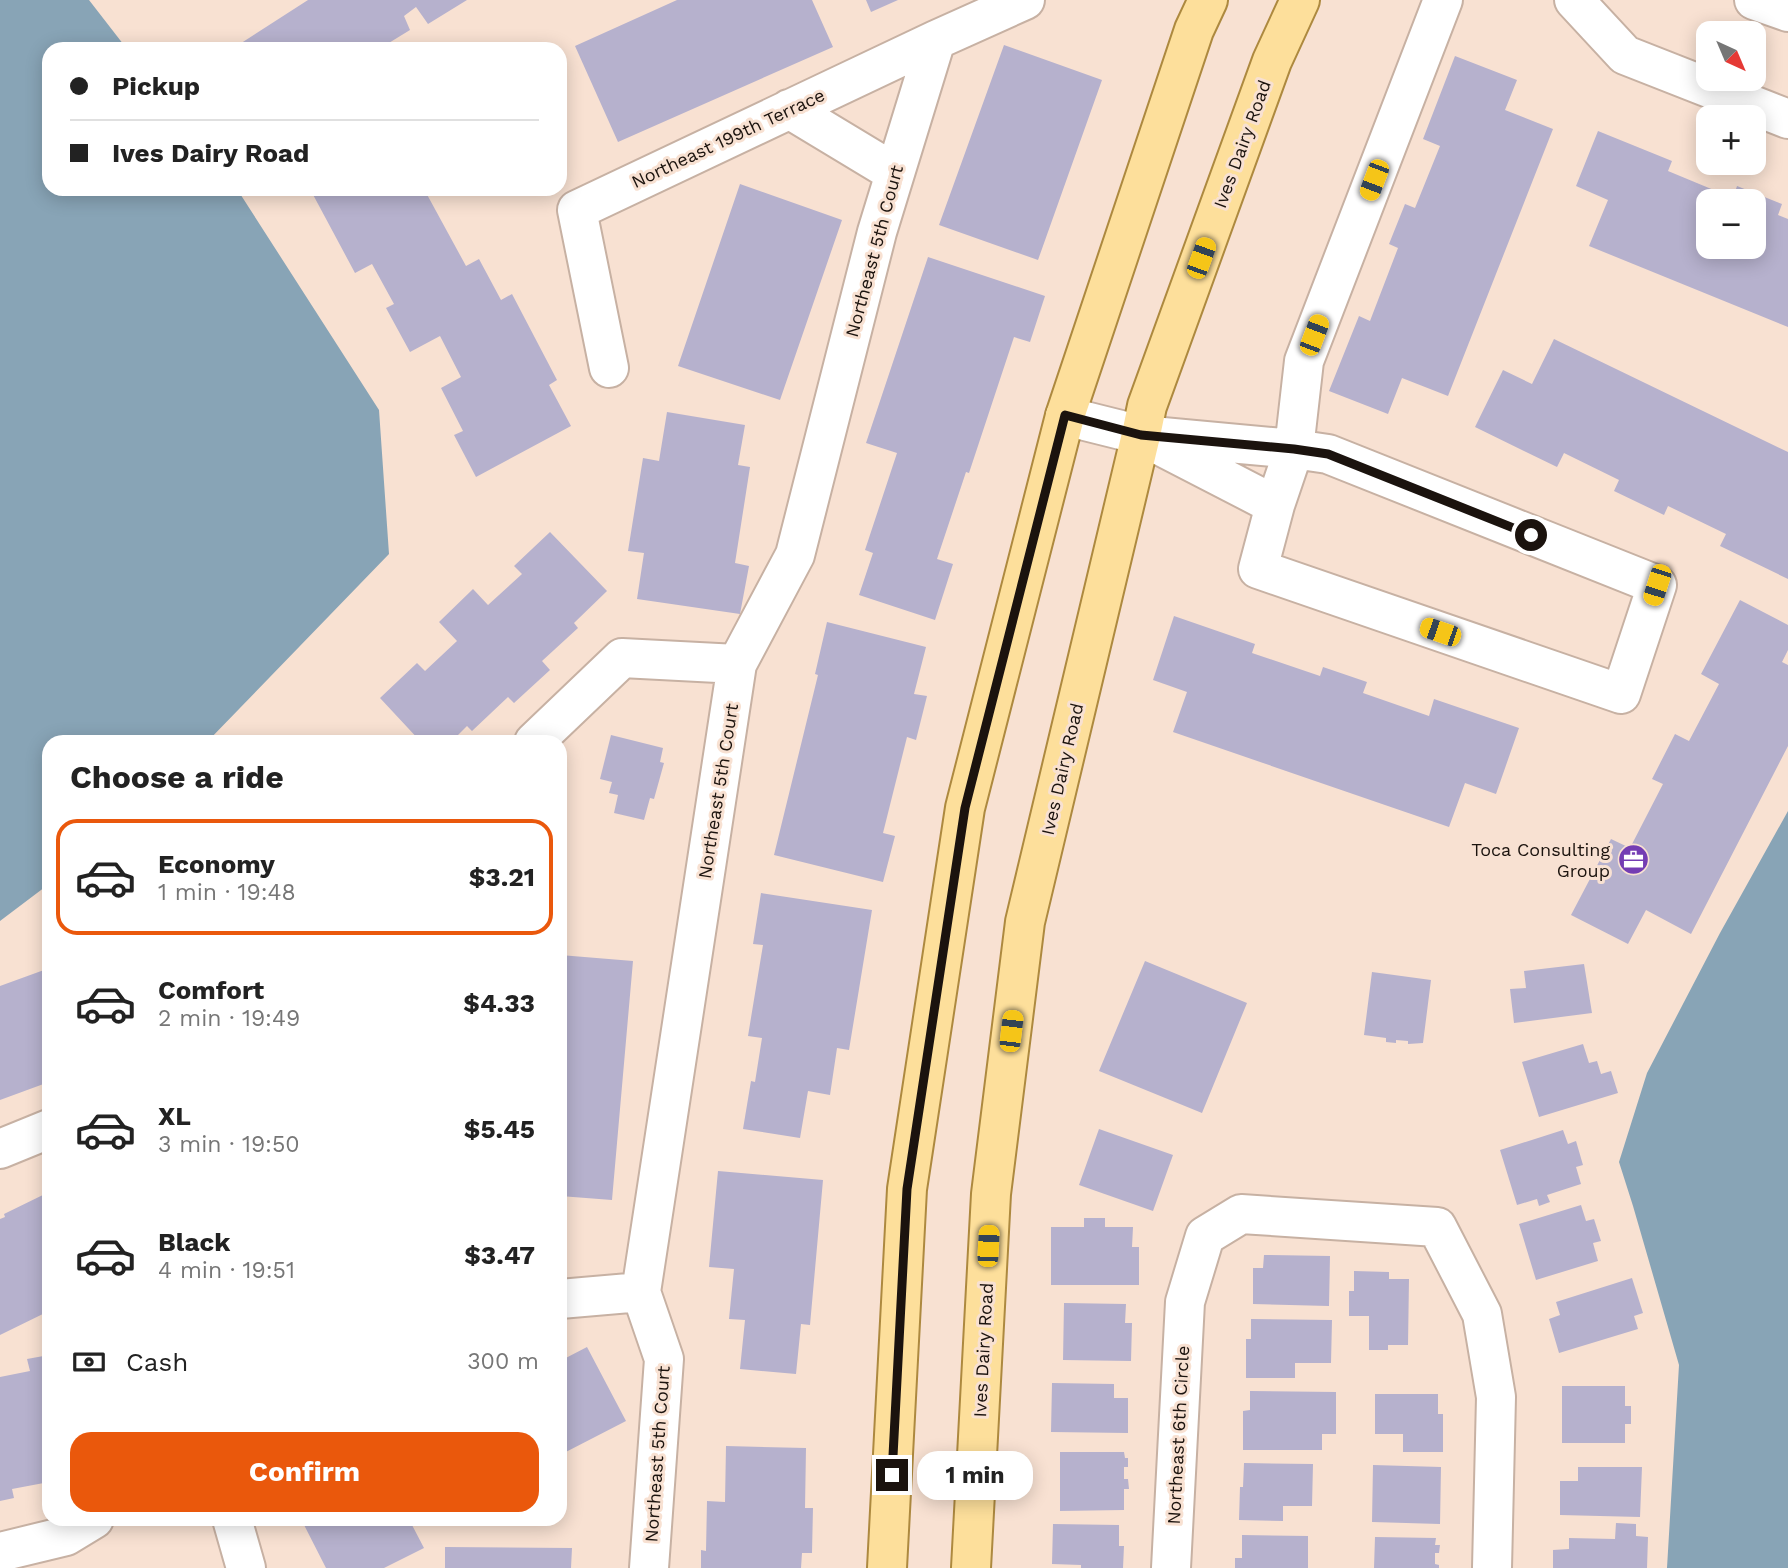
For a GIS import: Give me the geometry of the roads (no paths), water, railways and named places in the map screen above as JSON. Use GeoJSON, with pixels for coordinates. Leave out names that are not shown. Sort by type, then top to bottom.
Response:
{"type":"FeatureCollection","features":[{"type":"Feature","properties":{"kind":"main road"},"geometry":{"type":"LineString","coordinates":[[887,1568],[907,1189],[965,808],[1065,415],[1194,30],[1208,0]]}},
{"type":"Feature","properties":{"kind":"main road","name":"Ives Dairy Road"},"geometry":{"type":"LineString","coordinates":[[971,1568],[991,1194],[1025,922],[1147,406],[1272,61],[1300,0]]}},
{"type":"Feature","properties":{"kind":"street","name":"Northeast 199th Terrace"},"geometry":{"type":"LineString","coordinates":[[609,368],[577,210],[1025,0]]}},
{"type":"Feature","properties":{"kind":"street"},"geometry":{"type":"LineString","coordinates":[[1065,415],[1141,435],[1294,449],[1328,454],[1657,585],[1621,694],[1258,569],[1275,505],[1294,449],[1304,361],[1443,0]]}},
{"type":"Feature","properties":{"kind":"street"},"geometry":{"type":"LineString","coordinates":[[1574,0],[1625,55],[1788,119]]}},
{"type":"Feature","properties":{"kind":"street"},"geometry":{"type":"LineString","coordinates":[[1754,0],[1788,12]]}},
{"type":"Feature","properties":{"kind":"street","name":"Northeast 5th Court"},"geometry":{"type":"LineString","coordinates":[[649,1568],[664,1359],[641,1292],[737,664],[795,555],[877,232],[936,40]]}},
{"type":"Feature","properties":{"kind":"street"},"geometry":{"type":"LineString","coordinates":[[789,109],[895,173]]}},
{"type":"Feature","properties":{"kind":"street"},"geometry":{"type":"LineString","coordinates":[[1141,435],[1275,505]]}},
{"type":"Feature","properties":{"kind":"street"},"geometry":{"type":"LineString","coordinates":[[541,735],[622,658],[737,664]]}},
{"type":"Feature","properties":{"kind":"street"},"geometry":{"type":"LineString","coordinates":[[0,1149],[42,1132]]}},
{"type":"Feature","properties":{"kind":"street","name":"Northeast 6th Circle"},"geometry":{"type":"LineString","coordinates":[[1171,1568],[1185,1302],[1205,1236],[1241,1214],[1437,1227],[1482,1314],[1496,1397],[1492,1568]]}},
{"type":"Feature","properties":{"kind":"street"},"geometry":{"type":"LineString","coordinates":[[567,1299],[641,1292]]}},
{"type":"Feature","properties":{"kind":"street"},"geometry":{"type":"LineString","coordinates":[[0,1552],[66,1536],[82,1526]]}},
{"type":"Feature","properties":{"kind":"street"},"geometry":{"type":"LineString","coordinates":[[234,1526],[246,1568]]}},
{"type":"Feature","properties":{"kind":"water"},"geometry":{"type":"Polygon","coordinates":[[[0,0],[89,0],[122,42],[42,42],[42,196],[241,196],[379,410],[389,554],[214,735],[42,735],[42,889],[0,921],[0,0]]]}},
{"type":"Feature","properties":{"kind":"water"},"geometry":{"type":"Polygon","coordinates":[[[1788,811],[1788,1568],[1667,1568],[1679,1365],[1619,1162],[1647,1073],[1788,811]]]}},
{"type":"Feature","properties":{"kind":"place","name":"Toca Consulting Group"},"geometry":{"type":"Point","coordinates":[1633,859]}}]}
